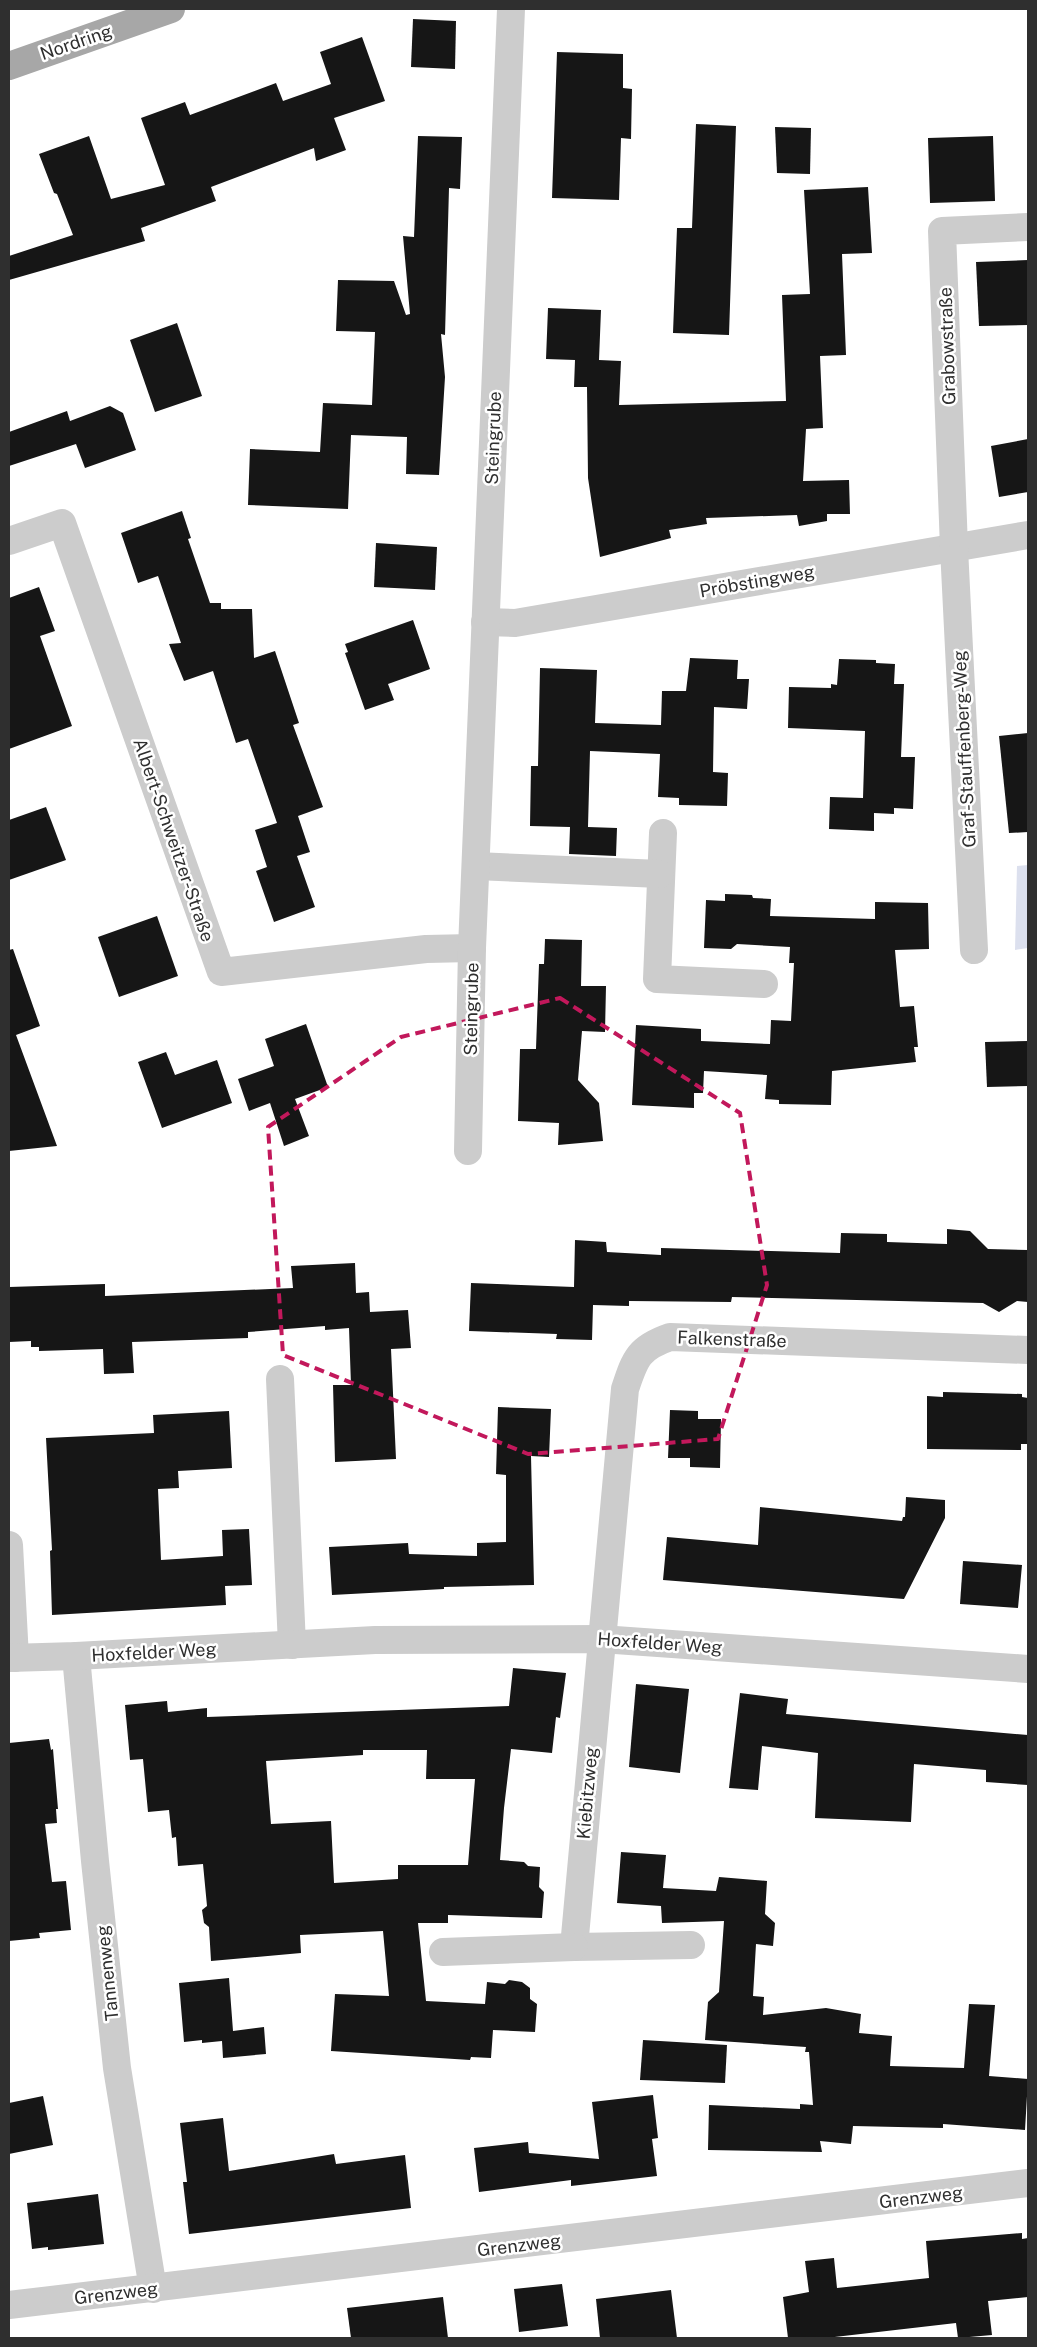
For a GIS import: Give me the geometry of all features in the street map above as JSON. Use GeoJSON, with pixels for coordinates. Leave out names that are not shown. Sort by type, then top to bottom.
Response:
{"type":"FeatureCollection","features":[{"type":"Feature","properties":{"kind":"main road","name":"Nordring"},"geometry":{"type":"LineString","coordinates":[[9,66],[171,9]]}},
{"type":"Feature","properties":{"kind":"street","name":"Steingrube"},"geometry":{"type":"LineString","coordinates":[[468,1151],[472,948],[511,9]]}},
{"type":"Feature","properties":{"kind":"street","name":"Grabowstraße"},"geometry":{"type":"LineString","coordinates":[[954,548],[942,231],[1028,227]]}},
{"type":"Feature","properties":{"kind":"street","name":"Albert-Schweitzer-Straße"},"geometry":{"type":"LineString","coordinates":[[9,541],[62,523],[221,972],[426,949],[472,948]]}},
{"type":"Feature","properties":{"kind":"street","name":"Pröbstingweg"},"geometry":{"type":"LineString","coordinates":[[485,622],[515,623],[1028,536]]}},
{"type":"Feature","properties":{"kind":"street","name":"Graf-Stauffenberg-Weg"},"geometry":{"type":"LineString","coordinates":[[954,548],[974,950]]}},
{"type":"Feature","properties":{"kind":"street"},"geometry":{"type":"LineString","coordinates":[[663,833],[657,979],[764,984]]}},
{"type":"Feature","properties":{"kind":"street"},"geometry":{"type":"LineString","coordinates":[[476,866],[660,874]]}},
{"type":"Feature","properties":{"kind":"street","name":"Falkenstraße"},"geometry":{"type":"LineString","coordinates":[[601,1638],[625,1389],[634,1362],[650,1344],[670,1337],[1028,1350]]}},
{"type":"Feature","properties":{"kind":"street"},"geometry":{"type":"LineString","coordinates":[[280,1379],[292,1645]]}},
{"type":"Feature","properties":{"kind":"street","name":"Hoxfelder Weg"},"geometry":{"type":"LineString","coordinates":[[9,1545],[12,1658],[375,1640],[601,1638],[1028,1669]]}},
{"type":"Feature","properties":{"kind":"street","name":"Kiebitzweg"},"geometry":{"type":"LineString","coordinates":[[574,1947],[601,1638]]}},
{"type":"Feature","properties":{"kind":"street","name":"Tannenweg"},"geometry":{"type":"LineString","coordinates":[[76,1656],[95,1861],[118,2068],[153,2289]]}},
{"type":"Feature","properties":{"kind":"street"},"geometry":{"type":"LineString","coordinates":[[444,1952],[691,1945]]}},
{"type":"Feature","properties":{"kind":"street","name":"Grenzweg"},"geometry":{"type":"LineString","coordinates":[[9,2306],[1028,2183]]}},
{"type":"Feature","properties":{"kind":"highlighted area"},"geometry":{"type":"Polygon","coordinates":[[[560,998],[740,1113],[767,1285],[718,1439],[528,1454],[283,1355],[268,1127],[401,1037],[560,998]]]}},
{"type":"Feature","properties":{"kind":"shaded area"},"geometry":{"type":"Polygon","coordinates":[[[1028,865],[1028,948],[1015,950],[1017,866],[1028,865]]]}},
{"type":"Feature","properties":{"kind":"building"},"geometry":{"type":"Polygon","coordinates":[[[413,19],[456,21],[455,69],[411,67],[413,19]]]}},
{"type":"Feature","properties":{"kind":"building"},"geometry":{"type":"Polygon","coordinates":[[[362,37],[385,101],[334,118],[346,150],[316,161],[314,148],[211,187],[216,201],[141,228],[145,241],[9,280],[9,256],[73,235],[39,154],[89,136],[111,199],[165,185],[141,118],[185,102],[190,115],[276,83],[283,101],[331,84],[320,52],[362,37]]]}},
{"type":"Feature","properties":{"kind":"building"},"geometry":{"type":"Polygon","coordinates":[[[557,52],[623,54],[623,88],[632,89],[631,139],[621,138],[619,200],[552,198],[557,52]]]}},
{"type":"Feature","properties":{"kind":"building"},"geometry":{"type":"Polygon","coordinates":[[[696,124],[736,126],[729,335],[673,333],[677,228],[692,228],[696,124]]]}},
{"type":"Feature","properties":{"kind":"building"},"geometry":{"type":"Polygon","coordinates":[[[775,127],[811,128],[810,174],[777,173],[775,127]]]}},
{"type":"Feature","properties":{"kind":"building"},"geometry":{"type":"Polygon","coordinates":[[[418,136],[462,137],[460,189],[449,188],[445,335],[441,334],[445,377],[439,475],[406,474],[407,437],[351,435],[348,509],[248,505],[250,449],[320,452],[323,403],[372,405],[375,332],[336,331],[338,280],[394,281],[406,315],[410,314],[403,236],[414,237],[418,136]]]}},
{"type":"Feature","properties":{"kind":"building"},"geometry":{"type":"Polygon","coordinates":[[[993,136],[995,201],[930,203],[928,138],[993,136]]]}},
{"type":"Feature","properties":{"kind":"building"},"geometry":{"type":"Polygon","coordinates":[[[868,187],[872,253],[842,254],[846,355],[820,356],[823,428],[806,429],[803,481],[849,480],[850,514],[827,514],[827,521],[799,526],[797,515],[706,518],[707,524],[669,530],[671,538],[600,557],[588,478],[587,387],[574,387],[575,360],[546,359],[548,308],[601,310],[599,360],[621,361],[619,405],[786,401],[782,295],[810,294],[804,190],[868,187]]]}},
{"type":"Feature","properties":{"kind":"building"},"geometry":{"type":"Polygon","coordinates":[[[1028,260],[1028,325],[979,326],[976,262],[1028,260]]]}},
{"type":"Feature","properties":{"kind":"building"},"geometry":{"type":"Polygon","coordinates":[[[177,323],[202,396],[155,412],[130,340],[177,323]]]}},
{"type":"Feature","properties":{"kind":"building"},"geometry":{"type":"Polygon","coordinates":[[[110,406],[123,413],[136,450],[85,468],[76,444],[9,466],[9,432],[67,411],[70,421],[110,406]]]}},
{"type":"Feature","properties":{"kind":"building"},"geometry":{"type":"Polygon","coordinates":[[[1028,439],[1028,492],[999,497],[991,446],[1028,439]]]}},
{"type":"Feature","properties":{"kind":"building"},"geometry":{"type":"Polygon","coordinates":[[[182,511],[191,538],[188,539],[210,603],[221,603],[221,609],[252,609],[254,658],[275,651],[299,723],[293,725],[323,807],[298,816],[310,852],[297,856],[315,907],[274,922],[256,871],[267,867],[255,830],[277,823],[248,739],[236,743],[213,671],[184,681],[169,644],[181,643],[158,576],[138,583],[121,533],[182,511]]]}},
{"type":"Feature","properties":{"kind":"building"},"geometry":{"type":"Polygon","coordinates":[[[376,543],[437,547],[435,590],[374,587],[376,543]]]}},
{"type":"Feature","properties":{"kind":"building"},"geometry":{"type":"Polygon","coordinates":[[[39,587],[55,631],[40,636],[72,726],[9,749],[9,598],[39,587]]]}},
{"type":"Feature","properties":{"kind":"building"},"geometry":{"type":"Polygon","coordinates":[[[413,620],[430,669],[388,684],[394,700],[365,710],[345,653],[348,652],[345,644],[413,620]]]}},
{"type":"Feature","properties":{"kind":"building"},"geometry":{"type":"Polygon","coordinates":[[[690,658],[738,660],[737,679],[749,679],[747,709],[714,707],[713,772],[728,773],[727,806],[679,805],[679,798],[658,797],[660,754],[590,751],[588,827],[617,828],[616,856],[569,854],[570,827],[530,826],[531,766],[538,766],[540,668],[597,670],[595,723],[661,725],[662,691],[686,691],[690,658]]]}},
{"type":"Feature","properties":{"kind":"building"},"geometry":{"type":"Polygon","coordinates":[[[839,659],[876,660],[876,663],[895,664],[894,684],[904,684],[901,757],[915,757],[913,809],[894,808],[894,814],[874,813],[874,831],[829,829],[830,797],[863,798],[865,731],[788,728],[789,687],[831,688],[831,684],[837,685],[839,659]]]}},
{"type":"Feature","properties":{"kind":"building"},"geometry":{"type":"Polygon","coordinates":[[[1028,733],[1028,832],[1009,833],[999,736],[1028,733]]]}},
{"type":"Feature","properties":{"kind":"building"},"geometry":{"type":"Polygon","coordinates":[[[46,807],[66,860],[9,880],[9,820],[46,807]]]}},
{"type":"Feature","properties":{"kind":"building"},"geometry":{"type":"Polygon","coordinates":[[[725,894],[752,895],[753,898],[771,899],[770,916],[875,919],[875,902],[928,903],[929,949],[895,950],[900,1007],[914,1006],[918,1047],[914,1047],[916,1062],[832,1071],[831,1105],[779,1104],[779,1100],[765,1099],[767,1075],[704,1071],[703,1093],[694,1093],[694,1108],[632,1105],[636,1025],[701,1029],[701,1041],[770,1044],[771,1020],[791,1021],[794,963],[789,963],[790,947],[737,944],[731,949],[704,948],[706,900],[725,901],[725,894]]]}},
{"type":"Feature","properties":{"kind":"building"},"geometry":{"type":"Polygon","coordinates":[[[157,916],[178,976],[119,997],[98,937],[157,916]]]}},
{"type":"Feature","properties":{"kind":"building"},"geometry":{"type":"Polygon","coordinates":[[[545,939],[582,940],[581,986],[606,986],[605,1032],[582,1031],[578,1080],[599,1103],[603,1141],[558,1145],[559,1123],[518,1121],[520,1049],[536,1049],[539,964],[544,964],[545,939]]]}},
{"type":"Feature","properties":{"kind":"building"},"geometry":{"type":"Polygon","coordinates":[[[13,949],[40,1026],[16,1035],[57,1146],[9,1151],[9,950],[13,949]]]}},
{"type":"Feature","properties":{"kind":"building"},"geometry":{"type":"Polygon","coordinates":[[[306,1024],[328,1087],[295,1099],[309,1136],[284,1146],[270,1103],[249,1111],[238,1079],[274,1066],[265,1039],[306,1024]]]}},
{"type":"Feature","properties":{"kind":"building"},"geometry":{"type":"Polygon","coordinates":[[[1028,1041],[1028,1086],[987,1087],[985,1042],[1028,1041]]]}},
{"type":"Feature","properties":{"kind":"building"},"geometry":{"type":"Polygon","coordinates":[[[166,1052],[175,1075],[217,1060],[232,1103],[162,1128],[138,1062],[166,1052]]]}},
{"type":"Feature","properties":{"kind":"building"},"geometry":{"type":"Polygon","coordinates":[[[947,1229],[970,1231],[988,1249],[1028,1250],[1028,1302],[1017,1301],[999,1312],[983,1303],[732,1297],[731,1302],[629,1301],[629,1306],[593,1305],[592,1340],[556,1339],[557,1334],[469,1331],[471,1283],[574,1287],[575,1240],[606,1242],[607,1252],[661,1255],[661,1248],[840,1253],[841,1233],[887,1234],[887,1242],[947,1244],[947,1229]]]}},
{"type":"Feature","properties":{"kind":"building"},"geometry":{"type":"Polygon","coordinates":[[[355,1263],[356,1293],[369,1292],[370,1312],[408,1310],[411,1348],[391,1349],[396,1459],[335,1462],[333,1385],[351,1385],[349,1328],[325,1330],[325,1326],[248,1332],[248,1338],[132,1342],[134,1373],[104,1374],[103,1349],[39,1351],[39,1347],[31,1347],[31,1341],[9,1342],[9,1287],[105,1284],[105,1296],[293,1288],[291,1266],[355,1263]]]}},
{"type":"Feature","properties":{"kind":"building"},"geometry":{"type":"Polygon","coordinates":[[[943,1392],[1022,1394],[1022,1397],[1028,1398],[1028,1444],[1021,1444],[1021,1450],[927,1449],[927,1396],[943,1397],[943,1392]]]}},
{"type":"Feature","properties":{"kind":"building"},"geometry":{"type":"Polygon","coordinates":[[[498,1407],[551,1409],[549,1457],[531,1456],[534,1585],[444,1587],[444,1589],[332,1595],[329,1547],[408,1543],[409,1554],[477,1556],[477,1543],[506,1542],[506,1475],[496,1474],[498,1407]]]}},
{"type":"Feature","properties":{"kind":"building"},"geometry":{"type":"Polygon","coordinates":[[[670,1410],[698,1411],[698,1419],[721,1419],[720,1468],[690,1467],[690,1458],[668,1458],[670,1410]]]}},
{"type":"Feature","properties":{"kind":"building"},"geometry":{"type":"Polygon","coordinates":[[[229,1411],[232,1468],[178,1471],[179,1488],[158,1489],[161,1560],[223,1556],[222,1530],[249,1529],[252,1585],[225,1586],[226,1605],[52,1615],[50,1551],[52,1550],[46,1438],[154,1433],[153,1415],[229,1411]]]}},
{"type":"Feature","properties":{"kind":"building"},"geometry":{"type":"Polygon","coordinates":[[[906,1497],[945,1500],[945,1518],[904,1599],[663,1580],[667,1537],[758,1545],[760,1507],[902,1521],[903,1517],[905,1517],[906,1497]]]}},
{"type":"Feature","properties":{"kind":"building"},"geometry":{"type":"Polygon","coordinates":[[[963,1561],[1022,1565],[1018,1608],[960,1604],[963,1561]]]}},
{"type":"Feature","properties":{"kind":"building"},"geometry":{"type":"Polygon","coordinates":[[[513,1668],[566,1673],[560,1718],[556,1717],[552,1753],[511,1749],[504,1808],[500,1860],[524,1862],[528,1866],[540,1867],[539,1887],[544,1892],[542,1918],[448,1915],[448,1923],[418,1923],[426,2001],[485,2004],[487,1982],[505,1984],[509,1980],[522,1982],[530,1988],[530,1999],[537,2004],[535,2032],[493,2030],[491,2058],[471,2057],[470,2060],[331,2051],[335,1994],[389,1996],[383,1931],[300,1935],[301,1953],[211,1961],[209,1927],[204,1923],[202,1910],[207,1906],[203,1864],[178,1866],[176,1837],[172,1838],[169,1810],[148,1812],[143,1759],[130,1760],[125,1705],[167,1701],[168,1712],[207,1708],[207,1717],[509,1706],[513,1668]],[[363,1750],[363,1755],[266,1761],[271,1824],[331,1821],[334,1883],[398,1879],[398,1865],[468,1865],[475,1779],[426,1779],[427,1750],[363,1750]]]}},
{"type":"Feature","properties":{"kind":"building"},"geometry":{"type":"Polygon","coordinates":[[[636,1684],[689,1689],[680,1773],[629,1767],[636,1684]]]}},
{"type":"Feature","properties":{"kind":"building"},"geometry":{"type":"Polygon","coordinates":[[[740,1693],[788,1699],[786,1714],[1028,1735],[1028,1785],[986,1782],[986,1770],[914,1764],[911,1822],[815,1818],[818,1753],[762,1746],[758,1790],[729,1788],[740,1693]]]}},
{"type":"Feature","properties":{"kind":"building"},"geometry":{"type":"Polygon","coordinates":[[[49,1739],[51,1750],[53,1749],[58,1809],[56,1809],[57,1823],[45,1824],[52,1882],[66,1881],[71,1930],[39,1933],[40,1938],[9,1941],[9,1743],[49,1739]]]}},
{"type":"Feature","properties":{"kind":"building"},"geometry":{"type":"Polygon","coordinates":[[[621,1852],[666,1855],[663,1888],[716,1891],[719,1877],[767,1881],[765,1914],[775,1923],[773,1946],[756,1944],[753,1996],[764,1997],[763,2015],[826,2008],[861,2014],[859,2033],[892,2036],[890,2066],[964,2068],[969,2004],[995,2005],[989,2076],[1028,2079],[1025,2130],[943,2124],[943,2128],[853,2126],[851,2144],[820,2141],[822,2152],[708,2150],[709,2105],[800,2109],[800,2104],[813,2105],[809,2052],[805,2052],[806,2047],[705,2040],[708,2002],[719,1992],[724,1921],[662,1923],[661,1906],[617,1903],[621,1852]]]}},
{"type":"Feature","properties":{"kind":"building"},"geometry":{"type":"Polygon","coordinates":[[[229,1978],[233,2031],[264,2027],[266,2054],[223,2058],[222,2041],[202,2043],[202,2040],[184,2042],[179,1983],[229,1978]]]}},
{"type":"Feature","properties":{"kind":"building"},"geometry":{"type":"Polygon","coordinates":[[[643,2040],[727,2045],[725,2083],[640,2080],[643,2040]]]}},
{"type":"Feature","properties":{"kind":"building"},"geometry":{"type":"Polygon","coordinates":[[[653,2095],[658,2138],[652,2139],[657,2176],[571,2186],[571,2180],[479,2192],[474,2148],[528,2142],[529,2153],[599,2159],[592,2102],[653,2095]]]}},
{"type":"Feature","properties":{"kind":"building"},"geometry":{"type":"Polygon","coordinates":[[[43,2096],[53,2145],[9,2154],[9,2103],[43,2096]]]}},
{"type":"Feature","properties":{"kind":"building"},"geometry":{"type":"Polygon","coordinates":[[[223,2118],[229,2171],[334,2154],[336,2164],[405,2155],[411,2208],[189,2234],[183,2182],[187,2182],[180,2123],[223,2118]]]}},
{"type":"Feature","properties":{"kind":"building"},"geometry":{"type":"Polygon","coordinates":[[[98,2194],[104,2244],[48,2250],[48,2247],[32,2249],[27,2203],[98,2194]]]}},
{"type":"Feature","properties":{"kind":"building"},"geometry":{"type":"Polygon","coordinates":[[[1022,2233],[1022,2239],[1028,2238],[1028,2297],[988,2301],[992,2335],[958,2338],[956,2323],[826,2338],[788,2338],[783,2297],[809,2292],[805,2261],[834,2258],[837,2288],[929,2278],[926,2241],[1022,2233]]]}},
{"type":"Feature","properties":{"kind":"building"},"geometry":{"type":"Polygon","coordinates":[[[562,2284],[568,2326],[519,2332],[514,2289],[562,2284]]]}},
{"type":"Feature","properties":{"kind":"building"},"geometry":{"type":"Polygon","coordinates":[[[671,2290],[677,2338],[600,2338],[596,2299],[671,2290]]]}},
{"type":"Feature","properties":{"kind":"building"},"geometry":{"type":"Polygon","coordinates":[[[443,2297],[448,2338],[351,2338],[347,2308],[443,2297]]]}}]}
